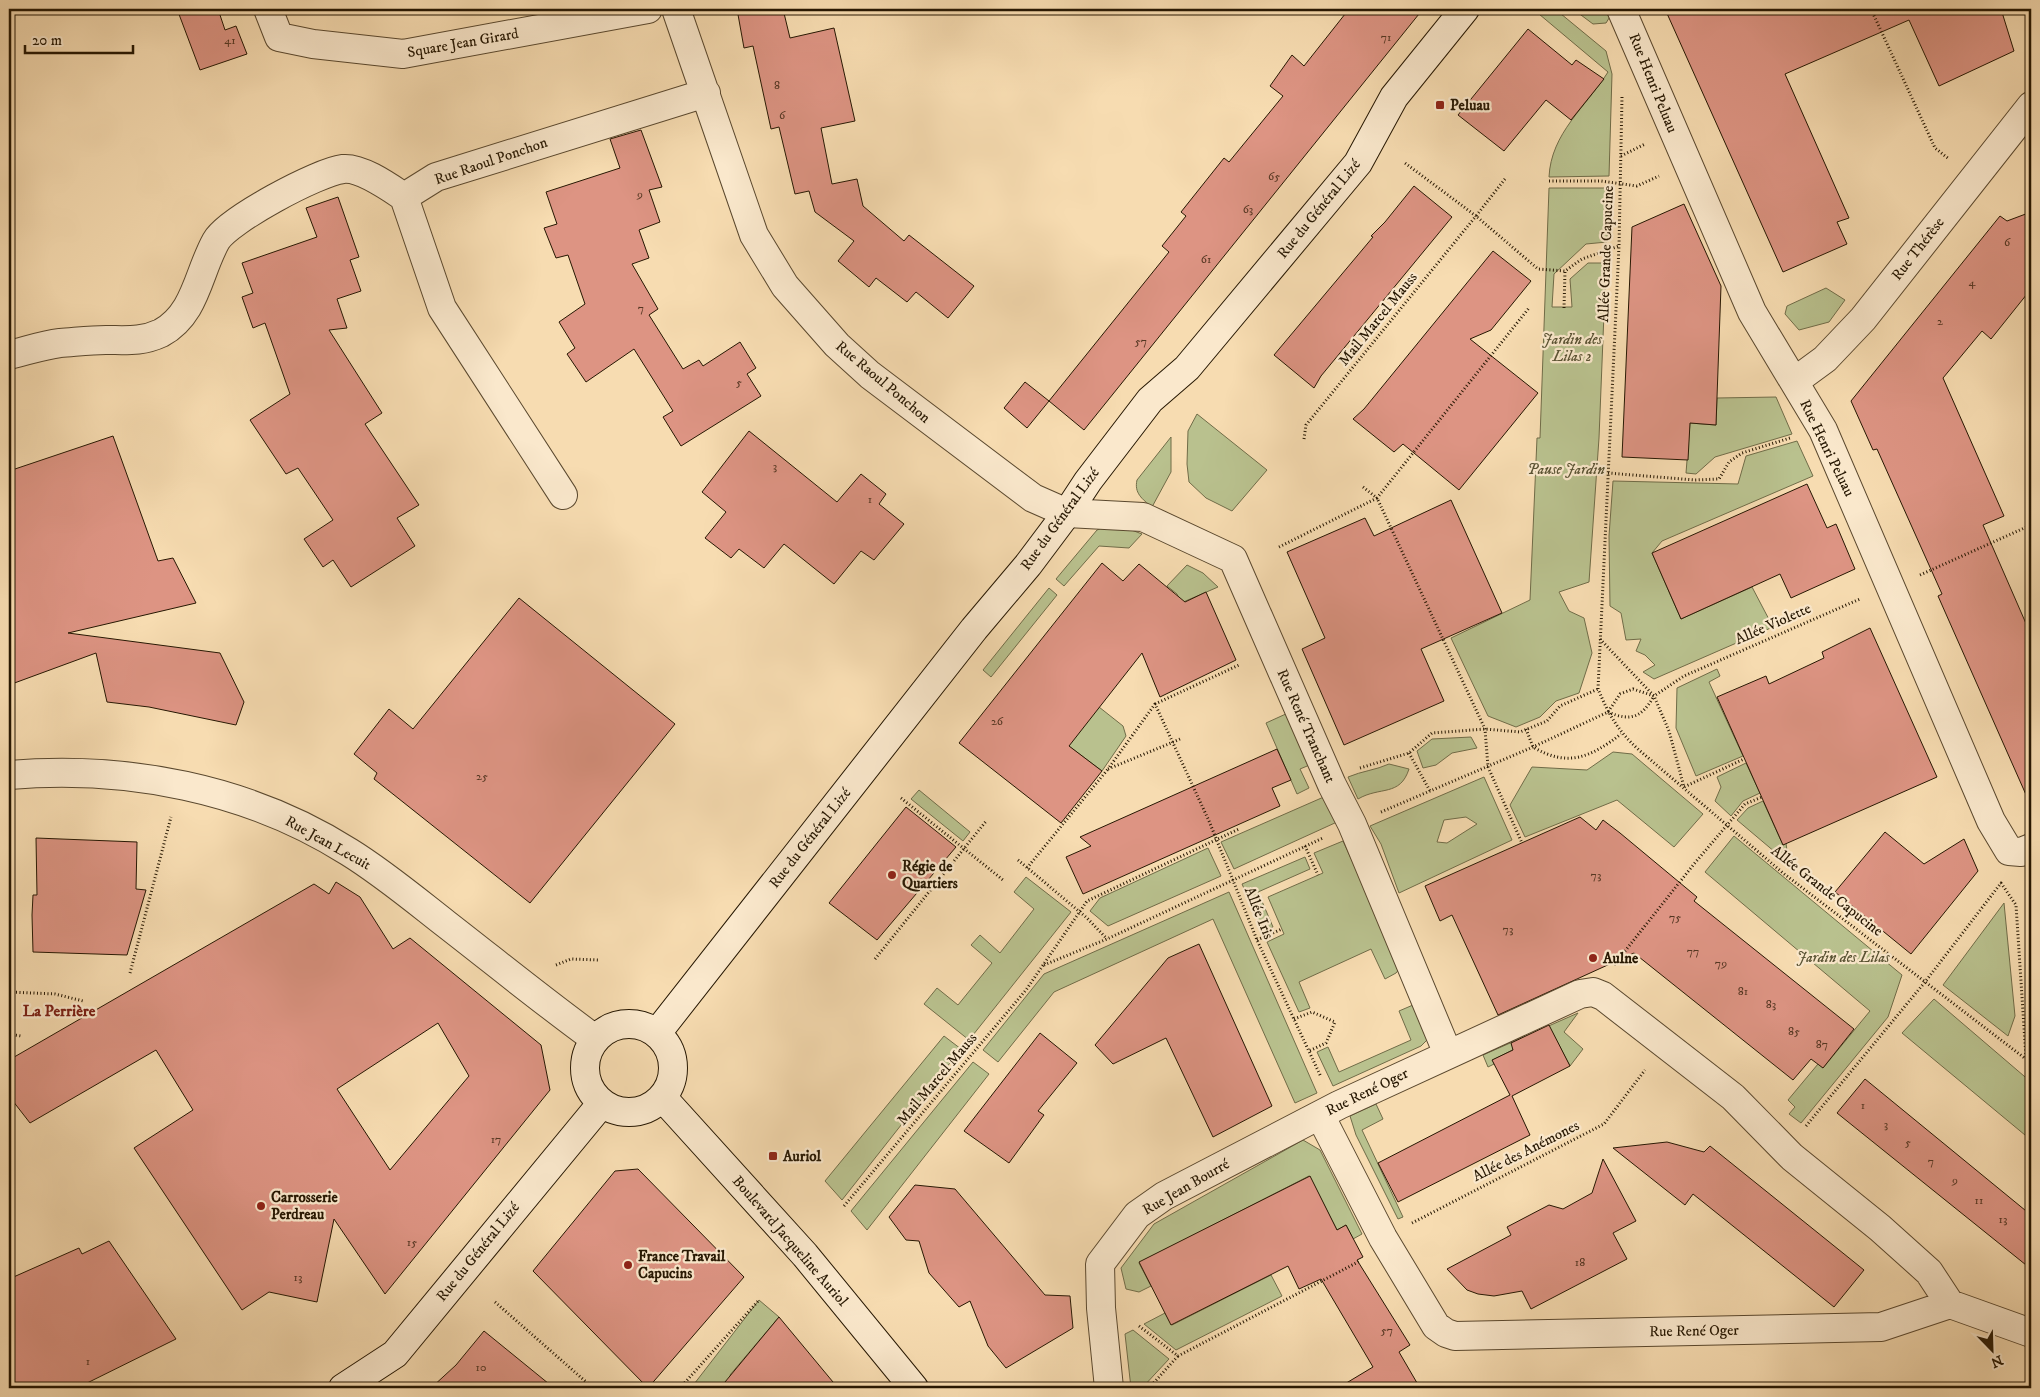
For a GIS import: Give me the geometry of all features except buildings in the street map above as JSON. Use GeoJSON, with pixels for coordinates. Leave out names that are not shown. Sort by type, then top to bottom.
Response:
{"type":"FeatureCollection","features":[{"type":"Feature","properties":{"kind":"street","name":"Square Jean Girard"},"geometry":{"type":"LineString","coordinates":[[268,9],[279,37],[313,44],[403,54],[648,9]]}},
{"type":"Feature","properties":{"kind":"street","name":"Rue Raoul Ponchon"},"geometry":{"type":"LineString","coordinates":[[676,9],[754,236],[785,286],[837,345],[870,375],[1017,488],[1033,498],[1067,513]]}},
{"type":"Feature","properties":{"kind":"street","name":"Rue du Général Lizé"},"geometry":{"type":"LineString","coordinates":[[657,1034],[1067,513],[1088,481],[1150,400],[1187,368],[1358,163],[1394,97],[1465,9]]}},
{"type":"Feature","properties":{"kind":"street","name":"Rue Henri Peluau"},"geometry":{"type":"LineString","coordinates":[[1621,9],[1752,312],[1795,381],[1822,430],[1991,821],[2009,851],[2026,850]]}},
{"type":"Feature","properties":{"kind":"street","name":"Rue Raoul Ponchon"},"geometry":{"type":"LineString","coordinates":[[404,197],[436,177],[706,93]]}},
{"type":"Feature","properties":{"kind":"street","name":"Rue Thérèse"},"geometry":{"type":"LineString","coordinates":[[1795,381],[1824,359],[1863,318],[2031,106]]}},
{"type":"Feature","properties":{"kind":"street"},"geometry":{"type":"LineString","coordinates":[[9,355],[58,344],[105,340],[138,342],[162,332],[182,317],[193,299],[203,268],[217,239],[236,222],[310,179],[344,169],[372,177],[404,197],[442,308],[563,495]]}},
{"type":"Feature","properties":{"kind":"street","name":"Rue René Tranchant"},"geometry":{"type":"LineString","coordinates":[[1067,513],[1143,517],[1234,559],[1328,777],[1352,824],[1448,1054]]}},
{"type":"Feature","properties":{"kind":"street","name":"Rue Jean Lecuit"},"geometry":{"type":"LineString","coordinates":[[9,775],[42,772],[89,773],[144,778],[181,784],[225,796],[292,822],[348,851],[385,876],[595,1039]]}},
{"type":"Feature","properties":{"kind":"street","name":"Rue René Oger"},"geometry":{"type":"LineString","coordinates":[[1593,992],[1603,996],[1733,1097],[1792,1157],[1929,1272],[1950,1304],[1881,1327],[1455,1336],[1446,1333],[1436,1326],[1383,1238],[1320,1115],[1448,1054],[1580,994],[1593,992]]}},
{"type":"Feature","properties":{"kind":"street"},"geometry":{"type":"LineString","coordinates":[[632,1023],[645,1026],[657,1034],[666,1044],[672,1057],[673,1072],[669,1085],[662,1097],[651,1105],[639,1110],[626,1112],[602,1103],[589,1086],[584,1065],[588,1051],[595,1039],[612,1027],[632,1023]]}},
{"type":"Feature","properties":{"kind":"street","name":"Boulevard Jacqueline Auriol"},"geometry":{"type":"LineString","coordinates":[[662,1097],[805,1255],[914,1388]]}},
{"type":"Feature","properties":{"kind":"street","name":"Rue du Général Lizé"},"geometry":{"type":"LineString","coordinates":[[355,1386],[395,1354],[602,1103]]}},
{"type":"Feature","properties":{"kind":"street","name":"Rue Jean Bourré"},"geometry":{"type":"LineString","coordinates":[[1109,1388],[1101,1308],[1100,1264],[1119,1237],[1137,1215],[1164,1196],[1320,1115]]}},
{"type":"Feature","properties":{"kind":"street"},"geometry":{"type":"LineString","coordinates":[[1950,1304],[2031,1333]]}},
{"type":"Feature","properties":{"kind":"path"},"geometry":{"type":"LineString","coordinates":[[1870,9],[1935,148],[1955,164]]}},
{"type":"Feature","properties":{"kind":"path","name":"Allée Grande Capucine"},"geometry":{"type":"LineString","coordinates":[[1622,89],[1619,246],[1598,689],[1608,712],[1621,734],[1783,873],[2031,1063]]}},
{"type":"Feature","properties":{"kind":"path"},"geometry":{"type":"LineString","coordinates":[[1405,162],[1476,216],[1538,269],[1565,272],[1582,259],[1619,246]]}},
{"type":"Feature","properties":{"kind":"path"},"geometry":{"type":"LineString","coordinates":[[1549,182],[1620,183],[1638,186],[1687,163]]}},
{"type":"Feature","properties":{"kind":"path","name":"Mail Marcel Mauss"},"geometry":{"type":"LineString","coordinates":[[1304,440],[1306,425],[1505,179]]}},
{"type":"Feature","properties":{"kind":"path"},"geometry":{"type":"LineString","coordinates":[[1564,308],[1565,272]]}},
{"type":"Feature","properties":{"kind":"path"},"geometry":{"type":"LineString","coordinates":[[1279,546],[1377,498],[1529,308]]}},
{"type":"Feature","properties":{"kind":"path"},"geometry":{"type":"LineString","coordinates":[[1608,472],[1695,480],[1719,479],[1729,462],[1742,453],[1799,436]]}},
{"type":"Feature","properties":{"kind":"path"},"geometry":{"type":"LineString","coordinates":[[1363,487],[1377,498],[1485,729],[1488,767],[1522,843]]}},
{"type":"Feature","properties":{"kind":"path"},"geometry":{"type":"LineString","coordinates":[[1918,576],[2031,525]]}},
{"type":"Feature","properties":{"kind":"path","name":"Allée Violette"},"geometry":{"type":"LineString","coordinates":[[1684,676],[1863,597]]}},
{"type":"Feature","properties":{"kind":"path"},"geometry":{"type":"LineString","coordinates":[[1600,639],[1654,696],[1669,731],[1684,787],[1744,759]]}},
{"type":"Feature","properties":{"kind":"path"},"geometry":{"type":"LineString","coordinates":[[1027,868],[1108,769],[1155,704],[1239,665]]}},
{"type":"Feature","properties":{"kind":"path"},"geometry":{"type":"LineString","coordinates":[[1328,777],[1409,753],[1432,733],[1485,729],[1520,732],[1547,721],[1560,706],[1598,689]]}},
{"type":"Feature","properties":{"kind":"path"},"geometry":{"type":"LineString","coordinates":[[1608,712],[1622,719],[1636,715],[1646,710],[1654,696]]}},
{"type":"Feature","properties":{"kind":"path","name":"Allée Iris"},"geometry":{"type":"LineString","coordinates":[[1155,704],[1216,840],[1257,940],[1323,1081]]}},
{"type":"Feature","properties":{"kind":"path"},"geometry":{"type":"LineString","coordinates":[[1526,729],[1533,747],[1556,758],[1572,759],[1587,756],[1621,734]]}},
{"type":"Feature","properties":{"kind":"path"},"geometry":{"type":"LineString","coordinates":[[1108,769],[1180,740]]}},
{"type":"Feature","properties":{"kind":"path"},"geometry":{"type":"LineString","coordinates":[[1409,753],[1430,791]]}},
{"type":"Feature","properties":{"kind":"path"},"geometry":{"type":"LineString","coordinates":[[1611,968],[1745,804],[1762,797]]}},
{"type":"Feature","properties":{"kind":"path"},"geometry":{"type":"LineString","coordinates":[[901,798],[1003,880]]}},
{"type":"Feature","properties":{"kind":"path"},"geometry":{"type":"LineString","coordinates":[[130,973],[172,814]]}},
{"type":"Feature","properties":{"kind":"path"},"geometry":{"type":"LineString","coordinates":[[875,959],[987,820]]}},
{"type":"Feature","properties":{"kind":"path","name":"Mail Marcel Mauss"},"geometry":{"type":"LineString","coordinates":[[844,1206],[1026,990],[1087,901],[1239,828]]}},
{"type":"Feature","properties":{"kind":"path"},"geometry":{"type":"LineString","coordinates":[[1305,846],[1318,875]]}},
{"type":"Feature","properties":{"kind":"path"},"geometry":{"type":"LineString","coordinates":[[1018,860],[1080,911],[1107,939]]}},
{"type":"Feature","properties":{"kind":"path"},"geometry":{"type":"LineString","coordinates":[[1801,1132],[1925,982],[2001,883],[2016,905],[2026,1058]]}},
{"type":"Feature","properties":{"kind":"path"},"geometry":{"type":"LineString","coordinates":[[1257,940],[1282,930]]}},
{"type":"Feature","properties":{"kind":"path"},"geometry":{"type":"LineString","coordinates":[[556,965],[571,960],[598,960]]}},
{"type":"Feature","properties":{"kind":"path"},"geometry":{"type":"LineString","coordinates":[[9,992],[54,994],[83,1001]]}},
{"type":"Feature","properties":{"kind":"path"},"geometry":{"type":"LineString","coordinates":[[1294,1018],[1312,1012],[1335,1022],[1326,1043],[1309,1051]]}},
{"type":"Feature","properties":{"kind":"path"},"geometry":{"type":"LineString","coordinates":[[9,1034],[20,1036]]}},
{"type":"Feature","properties":{"kind":"path","name":"Allée des Anémones"},"geometry":{"type":"LineString","coordinates":[[1406,1226],[1604,1124],[1648,1067]]}},
{"type":"Feature","properties":{"kind":"path"},"geometry":{"type":"LineString","coordinates":[[1149,1388],[1178,1356],[1361,1260]]}},
{"type":"Feature","properties":{"kind":"path"},"geometry":{"type":"LineString","coordinates":[[680,1388],[759,1300]]}},
{"type":"Feature","properties":{"kind":"path"},"geometry":{"type":"LineString","coordinates":[[495,1302],[593,1388]]}},
{"type":"Feature","properties":{"kind":"path"},"geometry":{"type":"LineString","coordinates":[[1139,1326],[1178,1356]]}},
{"type":"Feature","properties":{"kind":"green space"},"geometry":{"type":"Polygon","coordinates":[[[1533,9],[1555,9],[1606,51],[1612,74],[1609,176],[1549,177],[1551,161],[1563,134],[1608,72],[1533,9]]]}},
{"type":"Feature","properties":{"kind":"green space"},"geometry":{"type":"Polygon","coordinates":[[[1573,9],[1609,9],[1611,15],[1606,23],[1593,24],[1573,9]]]}},
{"type":"Feature","properties":{"kind":"green space"},"geometry":{"type":"Polygon","coordinates":[[[1549,188],[1609,188],[1607,242],[1586,244],[1554,274],[1552,307],[1572,307],[1570,279],[1588,263],[1606,263],[1599,438],[1589,582],[1559,592],[1569,611],[1584,618],[1592,653],[1579,693],[1556,701],[1540,717],[1516,727],[1488,716],[1451,638],[1530,600],[1537,438],[1540,438],[1549,188]]]}},
{"type":"Feature","properties":{"kind":"green space"},"geometry":{"type":"Polygon","coordinates":[[[1826,288],[1845,300],[1829,322],[1799,330],[1785,314],[1787,306],[1826,288]]]}},
{"type":"Feature","properties":{"kind":"green space"},"geometry":{"type":"Polygon","coordinates":[[[1776,397],[1792,434],[1715,457],[1696,474],[1686,473],[1690,423],[1716,425],[1717,398],[1776,397]]]}},
{"type":"Feature","properties":{"kind":"green space"},"geometry":{"type":"Polygon","coordinates":[[[1197,414],[1267,470],[1232,511],[1206,498],[1189,482],[1187,464],[1188,431],[1197,414]]]}},
{"type":"Feature","properties":{"kind":"green space"},"geometry":{"type":"Polygon","coordinates":[[[1171,437],[1171,472],[1152,507],[1138,492],[1137,480],[1171,437]]]}},
{"type":"Feature","properties":{"kind":"green space"},"geometry":{"type":"Polygon","coordinates":[[[1797,441],[1813,476],[1662,541],[1652,553],[1681,619],[1752,587],[1773,627],[1654,679],[1643,672],[1655,665],[1645,655],[1636,651],[1641,639],[1626,640],[1621,613],[1610,606],[1609,536],[1613,481],[1738,484],[1746,456],[1797,441]]]}},
{"type":"Feature","properties":{"kind":"green space"},"geometry":{"type":"Polygon","coordinates":[[[1121,526],[1142,534],[1129,548],[1099,546],[1064,586],[1056,579],[1097,530],[1104,527],[1121,526]]]}},
{"type":"Feature","properties":{"kind":"green space"},"geometry":{"type":"Polygon","coordinates":[[[1187,565],[1203,573],[1218,587],[1181,603],[1177,594],[1167,586],[1187,565]]]}},
{"type":"Feature","properties":{"kind":"green space"},"geometry":{"type":"Polygon","coordinates":[[[1049,588],[1057,595],[991,677],[983,670],[1049,588]]]}},
{"type":"Feature","properties":{"kind":"green space"},"geometry":{"type":"Polygon","coordinates":[[[1717,669],[1720,676],[1709,682],[1743,756],[1696,776],[1676,728],[1677,688],[1717,669]]]}},
{"type":"Feature","properties":{"kind":"green space"},"geometry":{"type":"Polygon","coordinates":[[[1099,707],[1123,726],[1126,736],[1102,771],[1062,741],[1099,707]]]}},
{"type":"Feature","properties":{"kind":"green space"},"geometry":{"type":"Polygon","coordinates":[[[1288,713],[1312,764],[1300,769],[1309,788],[1297,794],[1266,723],[1288,713]]]}},
{"type":"Feature","properties":{"kind":"green space"},"geometry":{"type":"Polygon","coordinates":[[[1471,737],[1477,748],[1452,753],[1436,765],[1423,768],[1417,751],[1432,739],[1471,737]]]}},
{"type":"Feature","properties":{"kind":"green space"},"geometry":{"type":"Polygon","coordinates":[[[1613,752],[1632,754],[1703,814],[1674,847],[1617,800],[1525,837],[1510,805],[1532,767],[1587,770],[1613,752]]]}},
{"type":"Feature","properties":{"kind":"green space"},"geometry":{"type":"Polygon","coordinates":[[[1746,763],[1760,793],[1743,801],[1731,816],[1715,801],[1721,787],[1717,777],[1746,763]]]}},
{"type":"Feature","properties":{"kind":"green space"},"geometry":{"type":"Polygon","coordinates":[[[1389,764],[1409,769],[1400,784],[1388,790],[1366,795],[1358,799],[1348,777],[1389,764]]]}},
{"type":"Feature","properties":{"kind":"green space"},"geometry":{"type":"Polygon","coordinates":[[[1484,777],[1512,840],[1399,893],[1381,844],[1370,826],[1484,777]],[[1466,817],[1444,820],[1437,842],[1447,843],[1477,824],[1466,817]]]}},
{"type":"Feature","properties":{"kind":"green space"},"geometry":{"type":"Polygon","coordinates":[[[919,790],[970,832],[963,841],[911,799],[919,790]]]}},
{"type":"Feature","properties":{"kind":"green space"},"geometry":{"type":"Polygon","coordinates":[[[1326,796],[1337,822],[1234,869],[1221,842],[1326,796]]]}},
{"type":"Feature","properties":{"kind":"green space"},"geometry":{"type":"Polygon","coordinates":[[[1763,801],[1783,845],[1786,843],[1787,851],[1782,858],[1737,820],[1748,808],[1763,801]]]}},
{"type":"Feature","properties":{"kind":"green space","name":"Jardin des Lilas"},"geometry":{"type":"Polygon","coordinates":[[[1734,836],[1902,975],[1888,1017],[1801,1123],[1789,1114],[1795,1107],[1788,1100],[1818,1064],[1823,1068],[1870,1011],[1705,872],[1734,836]]]}},
{"type":"Feature","properties":{"kind":"green space"},"geometry":{"type":"Polygon","coordinates":[[[1343,841],[1401,967],[1396,973],[1385,979],[1371,949],[1299,982],[1310,1008],[1299,1012],[1267,942],[1284,934],[1268,897],[1323,873],[1314,853],[1343,841]]]}},
{"type":"Feature","properties":{"kind":"green space"},"geometry":{"type":"Polygon","coordinates":[[[1208,848],[1221,876],[1108,926],[1090,911],[1100,898],[1208,848]]]}},
{"type":"Feature","properties":{"kind":"green space"},"geometry":{"type":"Polygon","coordinates":[[[1305,857],[1310,869],[1258,892],[1273,927],[1263,931],[1242,884],[1305,857]]]}},
{"type":"Feature","properties":{"kind":"green space"},"geometry":{"type":"Polygon","coordinates":[[[1026,877],[1071,912],[969,1040],[924,1004],[937,988],[958,1005],[992,963],[971,945],[980,935],[1000,953],[1034,909],[1014,892],[1026,877]]]}},
{"type":"Feature","properties":{"kind":"green space"},"geometry":{"type":"Polygon","coordinates":[[[1229,892],[1317,1093],[1295,1103],[1213,919],[1054,992],[998,1062],[983,1050],[1044,974],[1229,892]]]}},
{"type":"Feature","properties":{"kind":"green space"},"geometry":{"type":"Polygon","coordinates":[[[2004,903],[2015,1016],[2008,1036],[1943,985],[2004,903]]]}},
{"type":"Feature","properties":{"kind":"green space"},"geometry":{"type":"Polygon","coordinates":[[[1934,999],[2031,1082],[2031,1140],[1902,1033],[1934,999]]]}},
{"type":"Feature","properties":{"kind":"green space"},"geometry":{"type":"Polygon","coordinates":[[[1413,1005],[1419,1009],[1430,1030],[1427,1040],[1421,1046],[1333,1086],[1317,1052],[1328,1047],[1339,1072],[1411,1040],[1399,1011],[1413,1005]]]}},
{"type":"Feature","properties":{"kind":"green space"},"geometry":{"type":"Polygon","coordinates":[[[1578,1013],[1564,1032],[1583,1049],[1570,1066],[1551,1030],[1493,1060],[1494,1064],[1488,1067],[1483,1055],[1578,1013]]]}},
{"type":"Feature","properties":{"kind":"green space"},"geometry":{"type":"Polygon","coordinates":[[[944,1036],[961,1049],[842,1200],[825,1181],[944,1036]]]}},
{"type":"Feature","properties":{"kind":"green space"},"geometry":{"type":"Polygon","coordinates":[[[973,1062],[989,1074],[867,1230],[851,1211],[973,1062]]]}},
{"type":"Feature","properties":{"kind":"green space"},"geometry":{"type":"Polygon","coordinates":[[[1376,1104],[1383,1119],[1362,1130],[1403,1217],[1398,1219],[1356,1135],[1350,1116],[1376,1104]]]}},
{"type":"Feature","properties":{"kind":"green space"},"geometry":{"type":"Polygon","coordinates":[[[1303,1140],[1320,1150],[1362,1234],[1353,1239],[1346,1225],[1337,1230],[1309,1176],[1139,1263],[1151,1286],[1139,1292],[1126,1289],[1121,1268],[1154,1224],[1303,1140]]]}},
{"type":"Feature","properties":{"kind":"green space"},"geometry":{"type":"Polygon","coordinates":[[[1271,1275],[1282,1296],[1176,1350],[1144,1324],[1165,1313],[1172,1325],[1271,1275]]]}},
{"type":"Feature","properties":{"kind":"green space"},"geometry":{"type":"Polygon","coordinates":[[[759,1300],[779,1317],[730,1375],[736,1388],[691,1388],[759,1300]]]}},
{"type":"Feature","properties":{"kind":"green space"},"geometry":{"type":"Polygon","coordinates":[[[1133,1330],[1169,1359],[1142,1388],[1131,1388],[1125,1334],[1133,1330]]]}},
{"type":"Feature","properties":{"kind":"place","name":"Peluau"},"geometry":{"type":"Point","coordinates":[1440,105]}},
{"type":"Feature","properties":{"kind":"place","name":"Régie de Quartiers"},"geometry":{"type":"Point","coordinates":[892,875]}},
{"type":"Feature","properties":{"kind":"place","name":"Aulne"},"geometry":{"type":"Point","coordinates":[1593,958]}},
{"type":"Feature","properties":{"kind":"place","name":"Auriol"},"geometry":{"type":"Point","coordinates":[773,1156]}},
{"type":"Feature","properties":{"kind":"place","name":"Carrosserie Perdreau"},"geometry":{"type":"Point","coordinates":[261,1206]}},
{"type":"Feature","properties":{"kind":"place","name":"France Travail Capucins"},"geometry":{"type":"Point","coordinates":[628,1265]}},
{"type":"Feature","properties":{"kind":"district","name":"La Perrière"},"geometry":{"type":"Point","coordinates":[59,1011]}},
{"type":"Feature","properties":{"kind":"park label","name":"Jardin des Lilas 2"},"geometry":{"type":"Point","coordinates":[1572,348]}},
{"type":"Feature","properties":{"kind":"park label","name":"Pause Jardin"},"geometry":{"type":"Point","coordinates":[1566,469]}}]}
